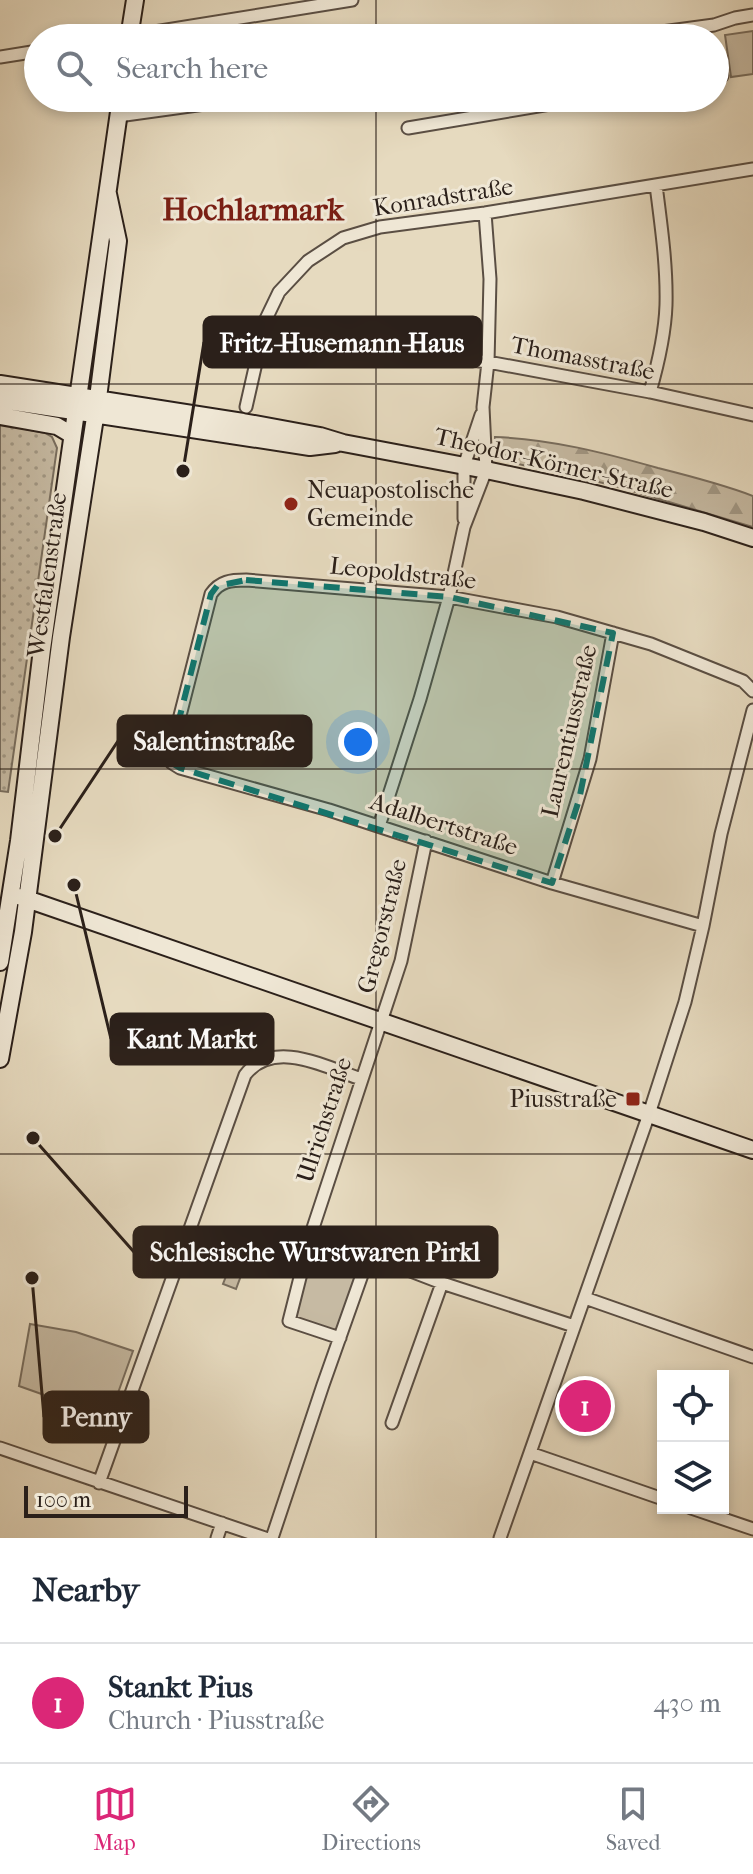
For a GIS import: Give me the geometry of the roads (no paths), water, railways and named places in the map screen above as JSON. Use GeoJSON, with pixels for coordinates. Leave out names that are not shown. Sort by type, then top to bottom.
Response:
{"type":"FeatureCollection","features":[{"type":"Feature","properties":{"kind":"main road"},"geometry":{"type":"LineString","coordinates":[[129,24],[135,0]]}},
{"type":"Feature","properties":{"kind":"main road","name":"Westfalenstraße"},"geometry":{"type":"LineString","coordinates":[[0,962],[5,893],[19,841],[42,649],[119,112]]}},
{"type":"Feature","properties":{"kind":"main road","name":"Westfalenstraße"},"geometry":{"type":"LineString","coordinates":[[0,1059],[28,899],[61,637],[97,406],[118,241],[108,194]]}},
{"type":"Feature","properties":{"kind":"main road","name":"Theodor-Körner-Straße"},"geometry":{"type":"LineString","coordinates":[[0,384],[77,403],[266,426],[320,436],[614,499],[753,538]]}},
{"type":"Feature","properties":{"kind":"main road","name":"Theodor-Körner-Straße"},"geometry":{"type":"LineString","coordinates":[[0,400],[77,403]]}},
{"type":"Feature","properties":{"kind":"main road"},"geometry":{"type":"LineString","coordinates":[[0,416],[57,426],[72,435]]}},
{"type":"Feature","properties":{"kind":"main road"},"geometry":{"type":"LineString","coordinates":[[5,893],[753,1150]]}},
{"type":"Feature","properties":{"kind":"street"},"geometry":{"type":"LineString","coordinates":[[205,24],[352,0]]}},
{"type":"Feature","properties":{"kind":"street"},"geometry":{"type":"LineString","coordinates":[[717,24],[753,15]]}},
{"type":"Feature","properties":{"kind":"street"},"geometry":{"type":"LineString","coordinates":[[0,57],[24,53]]}},
{"type":"Feature","properties":{"kind":"street"},"geometry":{"type":"LineString","coordinates":[[118,116],[147,112]]}},
{"type":"Feature","properties":{"kind":"street"},"geometry":{"type":"LineString","coordinates":[[408,128],[500,112]]}},
{"type":"Feature","properties":{"kind":"street","name":"Konradstraße"},"geometry":{"type":"LineString","coordinates":[[246,407],[261,336],[279,292],[308,261],[343,238],[380,227],[753,169]]}},
{"type":"Feature","properties":{"kind":"street"},"geometry":{"type":"LineString","coordinates":[[650,392],[663,338],[666,307],[656,185]]}},
{"type":"Feature","properties":{"kind":"street"},"geometry":{"type":"LineString","coordinates":[[379,826],[449,597],[464,527],[486,470],[483,407],[488,362],[490,279],[485,213]]}},
{"type":"Feature","properties":{"kind":"street","name":"Thomasstraße"},"geometry":{"type":"LineString","coordinates":[[261,336],[488,362],[753,415]]}},
{"type":"Feature","properties":{"kind":"street"},"geometry":{"type":"LineString","coordinates":[[464,527],[464,466],[483,407]]}},
{"type":"Feature","properties":{"kind":"street","name":"Leopoldstraße"},"geometry":{"type":"LineString","coordinates":[[172,763],[172,747],[211,594],[217,586],[231,580],[449,597],[557,617],[651,644],[743,681],[753,691]]}},
{"type":"Feature","properties":{"kind":"street","name":"Laurentiusstraße"},"geometry":{"type":"LineString","coordinates":[[552,883],[590,759],[613,633]]}},
{"type":"Feature","properties":{"kind":"street"},"geometry":{"type":"LineString","coordinates":[[500,1538],[649,1114],[685,1002],[721,834],[753,710]]}},
{"type":"Feature","properties":{"kind":"street","name":"Adalbertstraße"},"geometry":{"type":"LineString","coordinates":[[172,763],[180,768],[329,810],[552,883],[703,926]]}},
{"type":"Feature","properties":{"kind":"street","name":"Gregorstraße"},"geometry":{"type":"LineString","coordinates":[[380,1020],[401,961],[426,841]]}},
{"type":"Feature","properties":{"kind":"street","name":"Ulrichstraße"},"geometry":{"type":"LineString","coordinates":[[340,1338],[289,1321],[311,1234],[380,1020]]}},
{"type":"Feature","properties":{"kind":"street"},"geometry":{"type":"LineString","coordinates":[[99,1483],[245,1075],[262,1060],[275,1057],[308,1061],[361,1079]]}},
{"type":"Feature","properties":{"kind":"street"},"geometry":{"type":"LineString","coordinates":[[311,1234],[442,1283],[574,1326]]}},
{"type":"Feature","properties":{"kind":"street"},"geometry":{"type":"LineString","coordinates":[[272,1538],[369,1255]]}},
{"type":"Feature","properties":{"kind":"street"},"geometry":{"type":"LineString","coordinates":[[392,1423],[442,1283]]}},
{"type":"Feature","properties":{"kind":"street"},"geometry":{"type":"LineString","coordinates":[[585,1298],[753,1357]]}},
{"type":"Feature","properties":{"kind":"street"},"geometry":{"type":"LineString","coordinates":[[0,1448],[265,1538]]}},
{"type":"Feature","properties":{"kind":"street"},"geometry":{"type":"LineString","coordinates":[[530,1453],[657,1497]]}},
{"type":"Feature","properties":{"kind":"street"},"geometry":{"type":"LineString","coordinates":[[709,1514],[753,1529]]}},
{"type":"Feature","properties":{"kind":"street"},"geometry":{"type":"LineString","coordinates":[[217,1538],[222,1523]]}},
{"type":"Feature","properties":{"kind":"place","name":"Fritz-Husemann-Haus"},"geometry":{"type":"Point","coordinates":[183,471]}},
{"type":"Feature","properties":{"kind":"place","name":"Neuapostolische Gemeinde"},"geometry":{"type":"Point","coordinates":[291,504]}},
{"type":"Feature","properties":{"kind":"place","name":"Salentinstraße"},"geometry":{"type":"Point","coordinates":[55,836]}},
{"type":"Feature","properties":{"kind":"place","name":"Kant Markt"},"geometry":{"type":"Point","coordinates":[74,885]}},
{"type":"Feature","properties":{"kind":"place","name":"Piusstraße"},"geometry":{"type":"Point","coordinates":[633,1099]}},
{"type":"Feature","properties":{"kind":"place","name":"Schlesische Wurstwaren Pirkl"},"geometry":{"type":"Point","coordinates":[33,1138]}},
{"type":"Feature","properties":{"kind":"place","name":"Penny"},"geometry":{"type":"Point","coordinates":[32,1278]}},
{"type":"Feature","properties":{"kind":"place","name":"Stankt Pius"},"geometry":{"type":"Point","coordinates":[585,1406]}},
{"type":"Feature","properties":{"kind":"district","name":"Hochlarmark"},"geometry":{"type":"Point","coordinates":[253,209]}}]}
